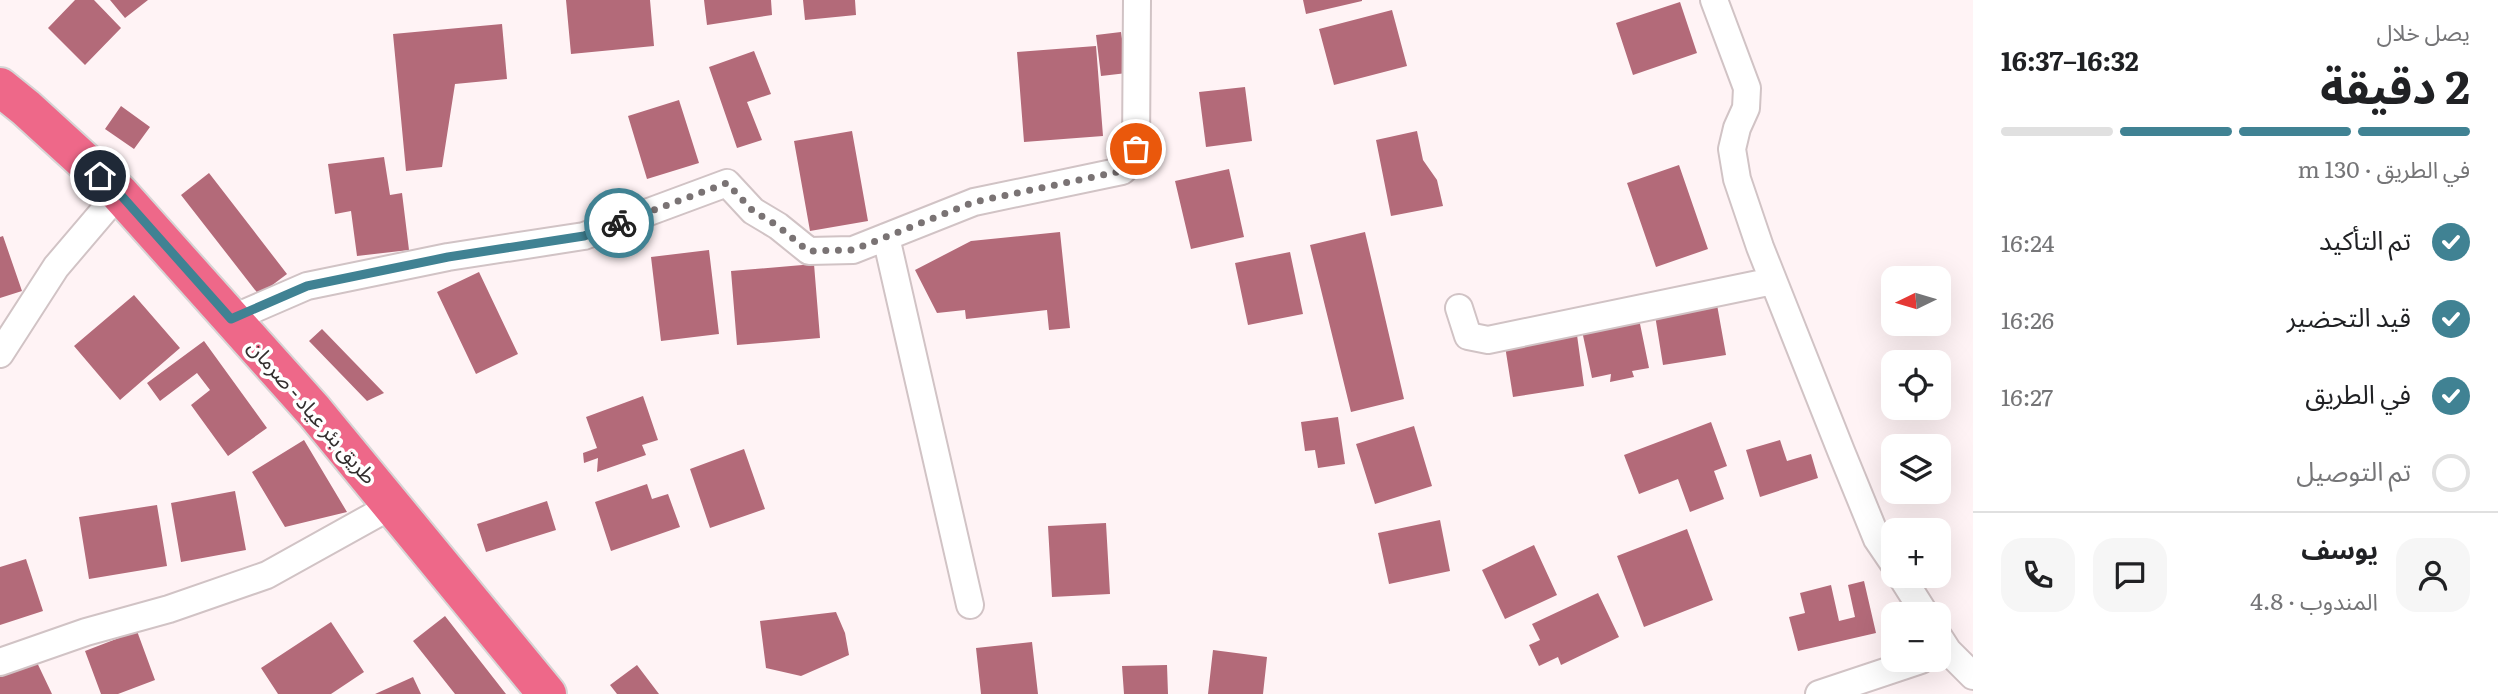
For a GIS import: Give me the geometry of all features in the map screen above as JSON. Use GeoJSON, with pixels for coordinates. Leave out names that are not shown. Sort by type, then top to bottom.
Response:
{"type":"FeatureCollection","features":[{"type":"Feature","properties":{"kind":"highway","name":"طريق بئر عياد - صرمان"},"geometry":{"type":"LineString","coordinates":[[0,87],[26,107],[119,193],[314,411],[547,694]]}},
{"type":"Feature","properties":{"kind":"street"},"geometry":{"type":"LineString","coordinates":[[231,319],[307,286],[448,257],[584,236],[727,183],[753,211],[778,226],[808,251],[853,250],[974,202],[1122,171],[1131,163],[1136,149],[1137,0]]}},
{"type":"Feature","properties":{"kind":"street"},"geometry":{"type":"LineString","coordinates":[[1714,0],[1747,88],[1746,108],[1732,149],[1737,179],[1773,281],[1881,545]]}},
{"type":"Feature","properties":{"kind":"street"},"geometry":{"type":"LineString","coordinates":[[0,354],[57,267],[119,193]]}},
{"type":"Feature","properties":{"kind":"street"},"geometry":{"type":"LineString","coordinates":[[886,237],[970,606]]}},
{"type":"Feature","properties":{"kind":"street"},"geometry":{"type":"LineString","coordinates":[[1458,308],[1468,336],[1488,340],[1773,281]]}},
{"type":"Feature","properties":{"kind":"street"},"geometry":{"type":"LineString","coordinates":[[0,662],[267,575],[393,505]]}},
{"type":"Feature","properties":{"kind":"street"},"geometry":{"type":"LineString","coordinates":[[1951,655],[1973,676]]}},
{"type":"Feature","properties":{"kind":"street"},"geometry":{"type":"LineString","coordinates":[[1819,694],[1885,672]]}},
{"type":"Feature","properties":{"kind":"building"},"geometry":{"type":"Polygon","coordinates":[[[75,0],[94,0],[121,28],[85,65],[48,28],[75,0]]]}},
{"type":"Feature","properties":{"kind":"building"},"geometry":{"type":"Polygon","coordinates":[[[110,0],[148,0],[125,18],[110,0]]]}},
{"type":"Feature","properties":{"kind":"building"},"geometry":{"type":"Polygon","coordinates":[[[566,0],[650,0],[654,46],[571,54],[566,0]]]}},
{"type":"Feature","properties":{"kind":"building"},"geometry":{"type":"Polygon","coordinates":[[[704,0],[771,0],[772,15],[707,25],[704,0]]]}},
{"type":"Feature","properties":{"kind":"building"},"geometry":{"type":"Polygon","coordinates":[[[803,0],[855,0],[856,15],[805,20],[803,0]]]}},
{"type":"Feature","properties":{"kind":"building"},"geometry":{"type":"Polygon","coordinates":[[[1303,0],[1362,0],[1362,1],[1306,14],[1303,0]]]}},
{"type":"Feature","properties":{"kind":"building"},"geometry":{"type":"Polygon","coordinates":[[[1680,2],[1697,53],[1633,75],[1616,23],[1680,2]]]}},
{"type":"Feature","properties":{"kind":"building"},"geometry":{"type":"Polygon","coordinates":[[[1392,10],[1407,66],[1334,85],[1319,29],[1392,10]]]}},
{"type":"Feature","properties":{"kind":"building"},"geometry":{"type":"Polygon","coordinates":[[[502,24],[507,79],[455,84],[442,167],[406,171],[393,34],[502,24]]]}},
{"type":"Feature","properties":{"kind":"building"},"geometry":{"type":"Polygon","coordinates":[[[1121,32],[1127,73],[1101,76],[1096,35],[1121,32]]]}},
{"type":"Feature","properties":{"kind":"building"},"geometry":{"type":"Polygon","coordinates":[[[1096,46],[1103,136],[1024,142],[1017,52],[1096,46]]]}},
{"type":"Feature","properties":{"kind":"building"},"geometry":{"type":"Polygon","coordinates":[[[754,51],[771,94],[747,102],[762,140],[737,148],[709,67],[754,51]]]}},
{"type":"Feature","properties":{"kind":"building"},"geometry":{"type":"Polygon","coordinates":[[[1245,87],[1252,141],[1206,147],[1199,92],[1245,87]]]}},
{"type":"Feature","properties":{"kind":"building"},"geometry":{"type":"Polygon","coordinates":[[[679,100],[699,163],[647,179],[628,116],[679,100]]]}},
{"type":"Feature","properties":{"kind":"building"},"geometry":{"type":"Polygon","coordinates":[[[121,106],[150,127],[134,149],[105,129],[121,106]]]}},
{"type":"Feature","properties":{"kind":"building"},"geometry":{"type":"Polygon","coordinates":[[[852,131],[868,221],[810,231],[794,141],[852,131]]]}},
{"type":"Feature","properties":{"kind":"building"},"geometry":{"type":"Polygon","coordinates":[[[1417,131],[1423,160],[1437,180],[1443,206],[1391,216],[1376,140],[1417,131]]]}},
{"type":"Feature","properties":{"kind":"building"},"geometry":{"type":"Polygon","coordinates":[[[384,157],[390,195],[402,193],[409,250],[357,256],[351,211],[335,214],[328,164],[384,157]]]}},
{"type":"Feature","properties":{"kind":"building"},"geometry":{"type":"Polygon","coordinates":[[[1679,165],[1708,249],[1656,267],[1627,183],[1679,165]]]}},
{"type":"Feature","properties":{"kind":"building"},"geometry":{"type":"Polygon","coordinates":[[[1229,169],[1244,237],[1191,249],[1175,181],[1229,169]]]}},
{"type":"Feature","properties":{"kind":"building"},"geometry":{"type":"Polygon","coordinates":[[[209,173],[287,274],[259,295],[181,195],[209,173]]]}},
{"type":"Feature","properties":{"kind":"building"},"geometry":{"type":"Polygon","coordinates":[[[1060,232],[1070,328],[1049,330],[1047,310],[966,319],[965,310],[937,313],[915,270],[971,241],[1060,232]]]}},
{"type":"Feature","properties":{"kind":"building"},"geometry":{"type":"Polygon","coordinates":[[[1365,232],[1404,399],[1351,412],[1310,245],[1365,232]]]}},
{"type":"Feature","properties":{"kind":"building"},"geometry":{"type":"Polygon","coordinates":[[[3,236],[22,291],[0,298],[0,237],[3,236]]]}},
{"type":"Feature","properties":{"kind":"building"},"geometry":{"type":"Polygon","coordinates":[[[709,250],[719,334],[661,341],[651,257],[709,250]]]}},
{"type":"Feature","properties":{"kind":"building"},"geometry":{"type":"Polygon","coordinates":[[[1290,252],[1303,314],[1248,325],[1235,263],[1290,252]]]}},
{"type":"Feature","properties":{"kind":"building"},"geometry":{"type":"Polygon","coordinates":[[[814,264],[820,338],[737,345],[731,271],[814,264]]]}},
{"type":"Feature","properties":{"kind":"building"},"geometry":{"type":"Polygon","coordinates":[[[479,272],[518,354],[476,374],[437,292],[479,272]]]}},
{"type":"Feature","properties":{"kind":"building"},"geometry":{"type":"Polygon","coordinates":[[[134,295],[180,348],[120,400],[74,346],[134,295]]]}},
{"type":"Feature","properties":{"kind":"building"},"geometry":{"type":"Polygon","coordinates":[[[1716,299],[1726,355],[1663,365],[1654,309],[1716,299]]]}},
{"type":"Feature","properties":{"kind":"building"},"geometry":{"type":"Polygon","coordinates":[[[1638,314],[1649,368],[1632,371],[1634,377],[1610,382],[1611,374],[1592,378],[1581,326],[1638,314]]]}},
{"type":"Feature","properties":{"kind":"building"},"geometry":{"type":"Polygon","coordinates":[[[322,329],[384,393],[367,401],[309,341],[322,329]]]}},
{"type":"Feature","properties":{"kind":"building"},"geometry":{"type":"Polygon","coordinates":[[[1577,335],[1584,386],[1513,397],[1505,346],[1577,335]]]}},
{"type":"Feature","properties":{"kind":"building"},"geometry":{"type":"Polygon","coordinates":[[[204,341],[267,428],[228,456],[191,405],[210,390],[197,373],[160,401],[147,383],[204,341]]]}},
{"type":"Feature","properties":{"kind":"building"},"geometry":{"type":"Polygon","coordinates":[[[643,396],[658,440],[642,445],[646,455],[597,472],[598,458],[584,463],[583,453],[597,448],[586,417],[643,396]]]}},
{"type":"Feature","properties":{"kind":"building"},"geometry":{"type":"Polygon","coordinates":[[[1338,417],[1345,464],[1318,468],[1315,450],[1305,451],[1301,422],[1338,417]]]}},
{"type":"Feature","properties":{"kind":"building"},"geometry":{"type":"Polygon","coordinates":[[[1711,422],[1727,466],[1714,471],[1724,499],[1690,512],[1678,479],[1639,494],[1624,455],[1711,422]]]}},
{"type":"Feature","properties":{"kind":"building"},"geometry":{"type":"Polygon","coordinates":[[[1414,426],[1432,486],[1375,504],[1356,444],[1414,426]]]}},
{"type":"Feature","properties":{"kind":"building"},"geometry":{"type":"Polygon","coordinates":[[[304,440],[347,512],[285,527],[252,472],[304,440]]]}},
{"type":"Feature","properties":{"kind":"building"},"geometry":{"type":"Polygon","coordinates":[[[1780,440],[1787,461],[1811,454],[1818,478],[1760,497],[1746,450],[1780,440]]]}},
{"type":"Feature","properties":{"kind":"building"},"geometry":{"type":"Polygon","coordinates":[[[744,449],[765,509],[710,528],[690,469],[744,449]]]}},
{"type":"Feature","properties":{"kind":"building"},"geometry":{"type":"Polygon","coordinates":[[[647,484],[652,499],[668,494],[680,527],[611,551],[595,502],[647,484]]]}},
{"type":"Feature","properties":{"kind":"building"},"geometry":{"type":"Polygon","coordinates":[[[235,491],[246,550],[181,562],[171,503],[235,491]]]}},
{"type":"Feature","properties":{"kind":"building"},"geometry":{"type":"Polygon","coordinates":[[[547,501],[556,530],[486,552],[477,524],[547,501]]]}},
{"type":"Feature","properties":{"kind":"building"},"geometry":{"type":"Polygon","coordinates":[[[157,505],[167,566],[89,579],[79,517],[157,505]]]}},
{"type":"Feature","properties":{"kind":"building"},"geometry":{"type":"Polygon","coordinates":[[[1440,520],[1450,571],[1389,584],[1378,533],[1440,520]]]}},
{"type":"Feature","properties":{"kind":"building"},"geometry":{"type":"Polygon","coordinates":[[[1106,523],[1110,594],[1052,597],[1048,526],[1106,523]]]}},
{"type":"Feature","properties":{"kind":"building"},"geometry":{"type":"Polygon","coordinates":[[[1687,529],[1713,600],[1644,627],[1617,556],[1687,529]]]}},
{"type":"Feature","properties":{"kind":"building"},"geometry":{"type":"Polygon","coordinates":[[[1534,545],[1557,595],[1505,619],[1482,570],[1534,545]]]}},
{"type":"Feature","properties":{"kind":"building"},"geometry":{"type":"Polygon","coordinates":[[[26,559],[43,611],[0,625],[0,567],[26,559]]]}},
{"type":"Feature","properties":{"kind":"building"},"geometry":{"type":"Polygon","coordinates":[[[1864,581],[1876,633],[1798,651],[1789,617],[1805,613],[1800,593],[1831,585],[1839,621],[1855,617],[1848,585],[1864,581]]]}},
{"type":"Feature","properties":{"kind":"building"},"geometry":{"type":"Polygon","coordinates":[[[1598,593],[1619,637],[1561,665],[1558,657],[1539,666],[1529,645],[1540,640],[1532,624],[1598,593]]]}},
{"type":"Feature","properties":{"kind":"building"},"geometry":{"type":"Polygon","coordinates":[[[836,612],[845,633],[849,655],[801,676],[766,668],[760,621],[836,612]]]}},
{"type":"Feature","properties":{"kind":"building"},"geometry":{"type":"Polygon","coordinates":[[[445,616],[506,694],[455,694],[413,641],[445,616]]]}},
{"type":"Feature","properties":{"kind":"building"},"geometry":{"type":"Polygon","coordinates":[[[331,622],[364,672],[331,694],[278,694],[261,668],[331,622]]]}},
{"type":"Feature","properties":{"kind":"building"},"geometry":{"type":"Polygon","coordinates":[[[137,631],[155,680],[118,694],[101,694],[85,651],[137,631]]]}},
{"type":"Feature","properties":{"kind":"building"},"geometry":{"type":"Polygon","coordinates":[[[1032,642],[1038,694],[981,694],[976,648],[1032,642]]]}},
{"type":"Feature","properties":{"kind":"building"},"geometry":{"type":"Polygon","coordinates":[[[1213,650],[1267,657],[1263,694],[1208,694],[1213,650]]]}},
{"type":"Feature","properties":{"kind":"building"},"geometry":{"type":"Polygon","coordinates":[[[32,652],[52,694],[0,694],[0,668],[32,652]]]}},
{"type":"Feature","properties":{"kind":"building"},"geometry":{"type":"Polygon","coordinates":[[[637,665],[659,694],[617,694],[610,685],[637,665]]]}},
{"type":"Feature","properties":{"kind":"building"},"geometry":{"type":"Polygon","coordinates":[[[1167,665],[1168,694],[1124,694],[1122,666],[1167,665]]]}},
{"type":"Feature","properties":{"kind":"building"},"geometry":{"type":"Polygon","coordinates":[[[413,677],[421,694],[375,694],[413,677]]]}},
{"type":"Feature","properties":{"kind":"way so far"},"geometry":{"type":"LineString","coordinates":[[619,223],[727,183],[753,211],[778,226],[808,251],[853,250],[974,202],[1122,171],[1131,163],[1136,149]]}},
{"type":"Feature","properties":{"kind":"route"},"geometry":{"type":"LineString","coordinates":[[100,176],[119,193],[231,319],[307,286],[448,257],[584,236],[619,223]]}}]}
